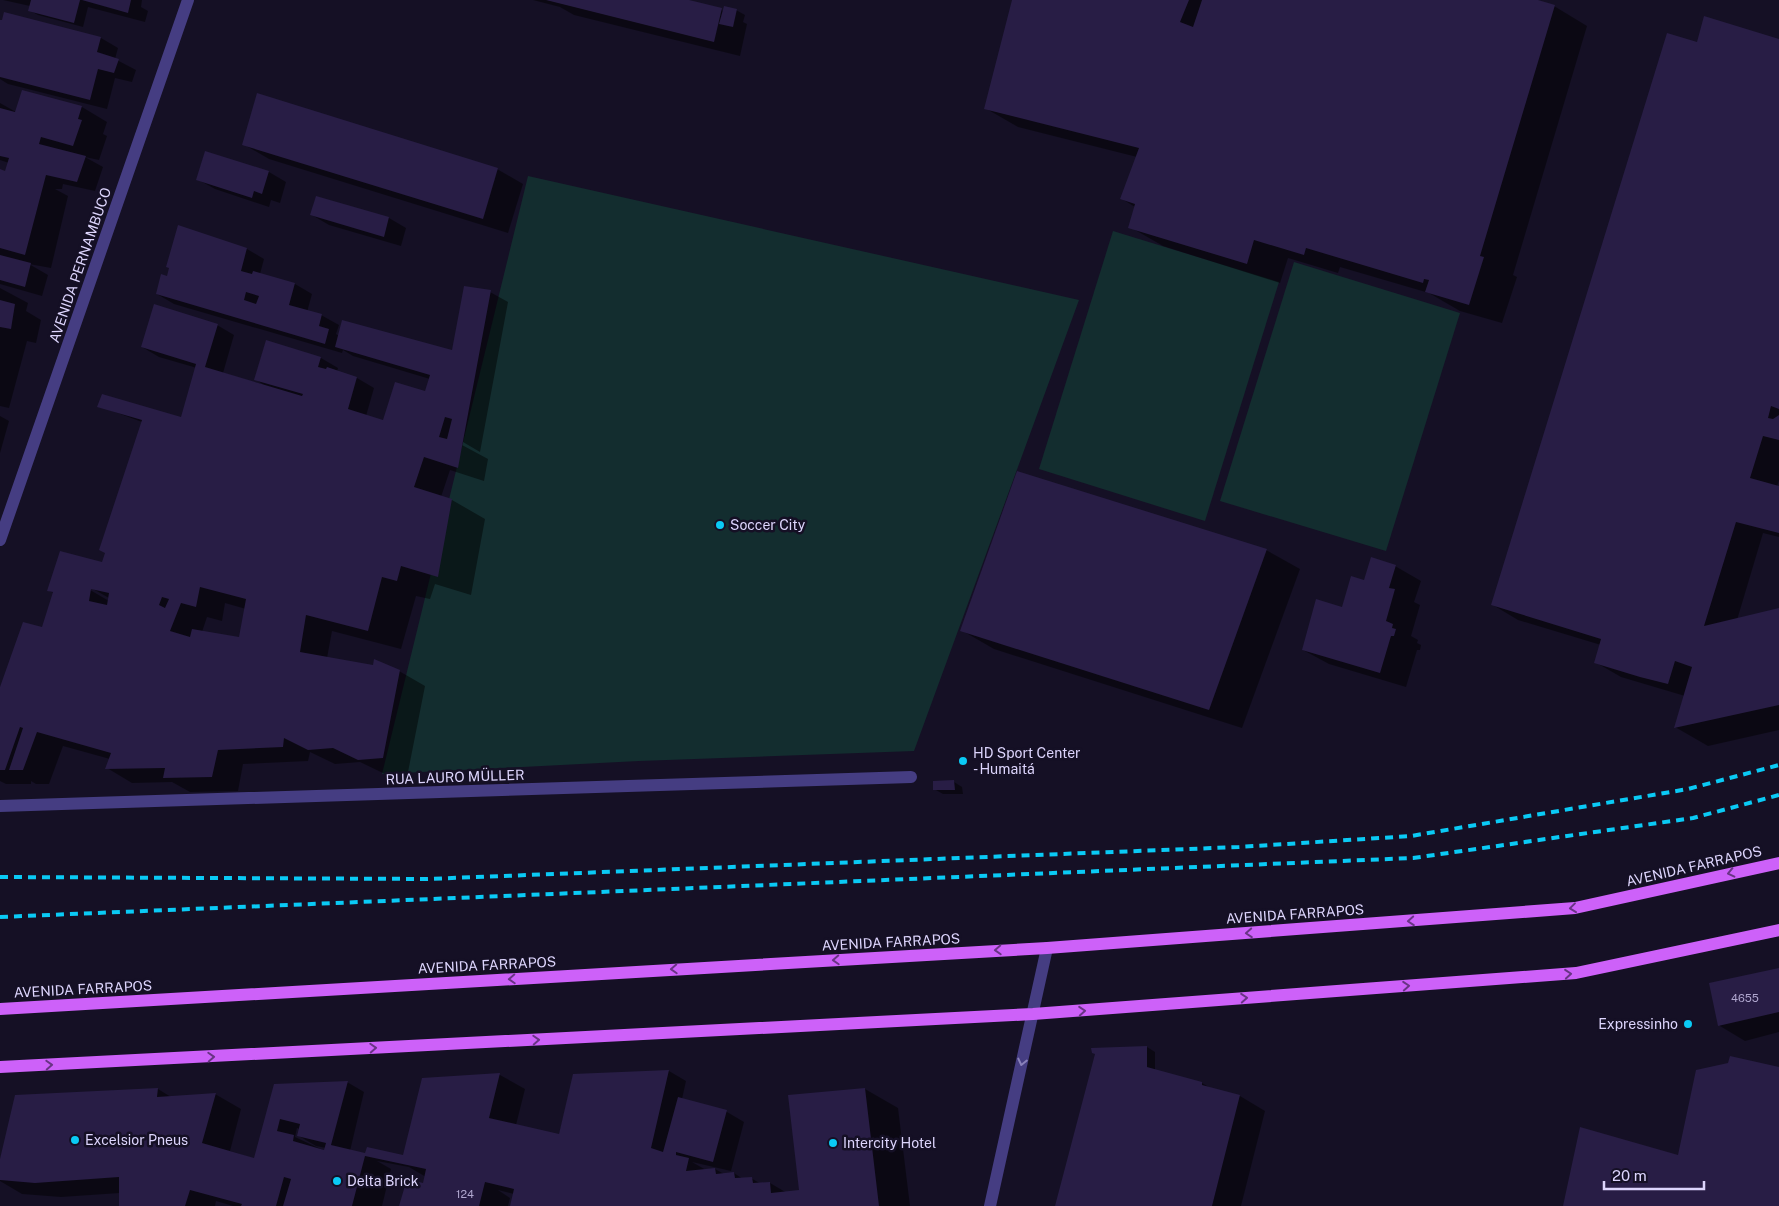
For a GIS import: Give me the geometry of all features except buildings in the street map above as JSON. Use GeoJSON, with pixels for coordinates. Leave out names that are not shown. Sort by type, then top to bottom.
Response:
{"type":"FeatureCollection","features":[{"type":"Feature","properties":{"kind":"main road","name":"AVENIDA FARRAPOS"},"geometry":{"type":"LineString","coordinates":[[0,1009],[1047,948],[1575,908],[1779,863]]}},
{"type":"Feature","properties":{"kind":"main road"},"geometry":{"type":"LineString","coordinates":[[0,1067],[1033,1014],[1576,973],[1779,930]]}},
{"type":"Feature","properties":{"kind":"street","name":"AVENIDA PERNAMBUCO"},"geometry":{"type":"LineString","coordinates":[[0,540],[188,0]]}},
{"type":"Feature","properties":{"kind":"street","name":"RUA LAURO MÜLLER"},"geometry":{"type":"LineString","coordinates":[[0,806],[910,777]]}},
{"type":"Feature","properties":{"kind":"street"},"geometry":{"type":"LineString","coordinates":[[990,1206],[1047,948]]}},
{"type":"Feature","properties":{"kind":"green space","name":"Soccer City"},"geometry":{"type":"Polygon","coordinates":[[[528,176],[1079,300],[914,751],[639,761],[382,774],[528,176]]]}},
{"type":"Feature","properties":{"kind":"green space"},"geometry":{"type":"Polygon","coordinates":[[[1113,231],[1279,282],[1205,521],[1039,469],[1113,231]]]}},
{"type":"Feature","properties":{"kind":"green space"},"geometry":{"type":"Polygon","coordinates":[[[1294,262],[1460,313],[1386,551],[1220,501],[1294,262]]]}},
{"type":"Feature","properties":{"kind":"railway"},"geometry":{"type":"LineString","coordinates":[[0,877],[427,879],[1239,847],[1411,836],[1688,789],[1779,765]]}},
{"type":"Feature","properties":{"kind":"railway"},"geometry":{"type":"LineString","coordinates":[[0,917],[1413,858],[1693,818],[1779,795]]}},
{"type":"Feature","properties":{"kind":"place","name":"Soccer City"},"geometry":{"type":"Point","coordinates":[720,525]}},
{"type":"Feature","properties":{"kind":"place","name":"HD Sport Center - Humaitá"},"geometry":{"type":"Point","coordinates":[963,761]}},
{"type":"Feature","properties":{"kind":"place","name":"Expressinho"},"geometry":{"type":"Point","coordinates":[1688,1024]}},
{"type":"Feature","properties":{"kind":"place","name":"Excelsior Pneus"},"geometry":{"type":"Point","coordinates":[75,1140]}},
{"type":"Feature","properties":{"kind":"place","name":"Intercity Hotel"},"geometry":{"type":"Point","coordinates":[833,1143]}},
{"type":"Feature","properties":{"kind":"place","name":"Delta Brick"},"geometry":{"type":"Point","coordinates":[337,1181]}}]}
